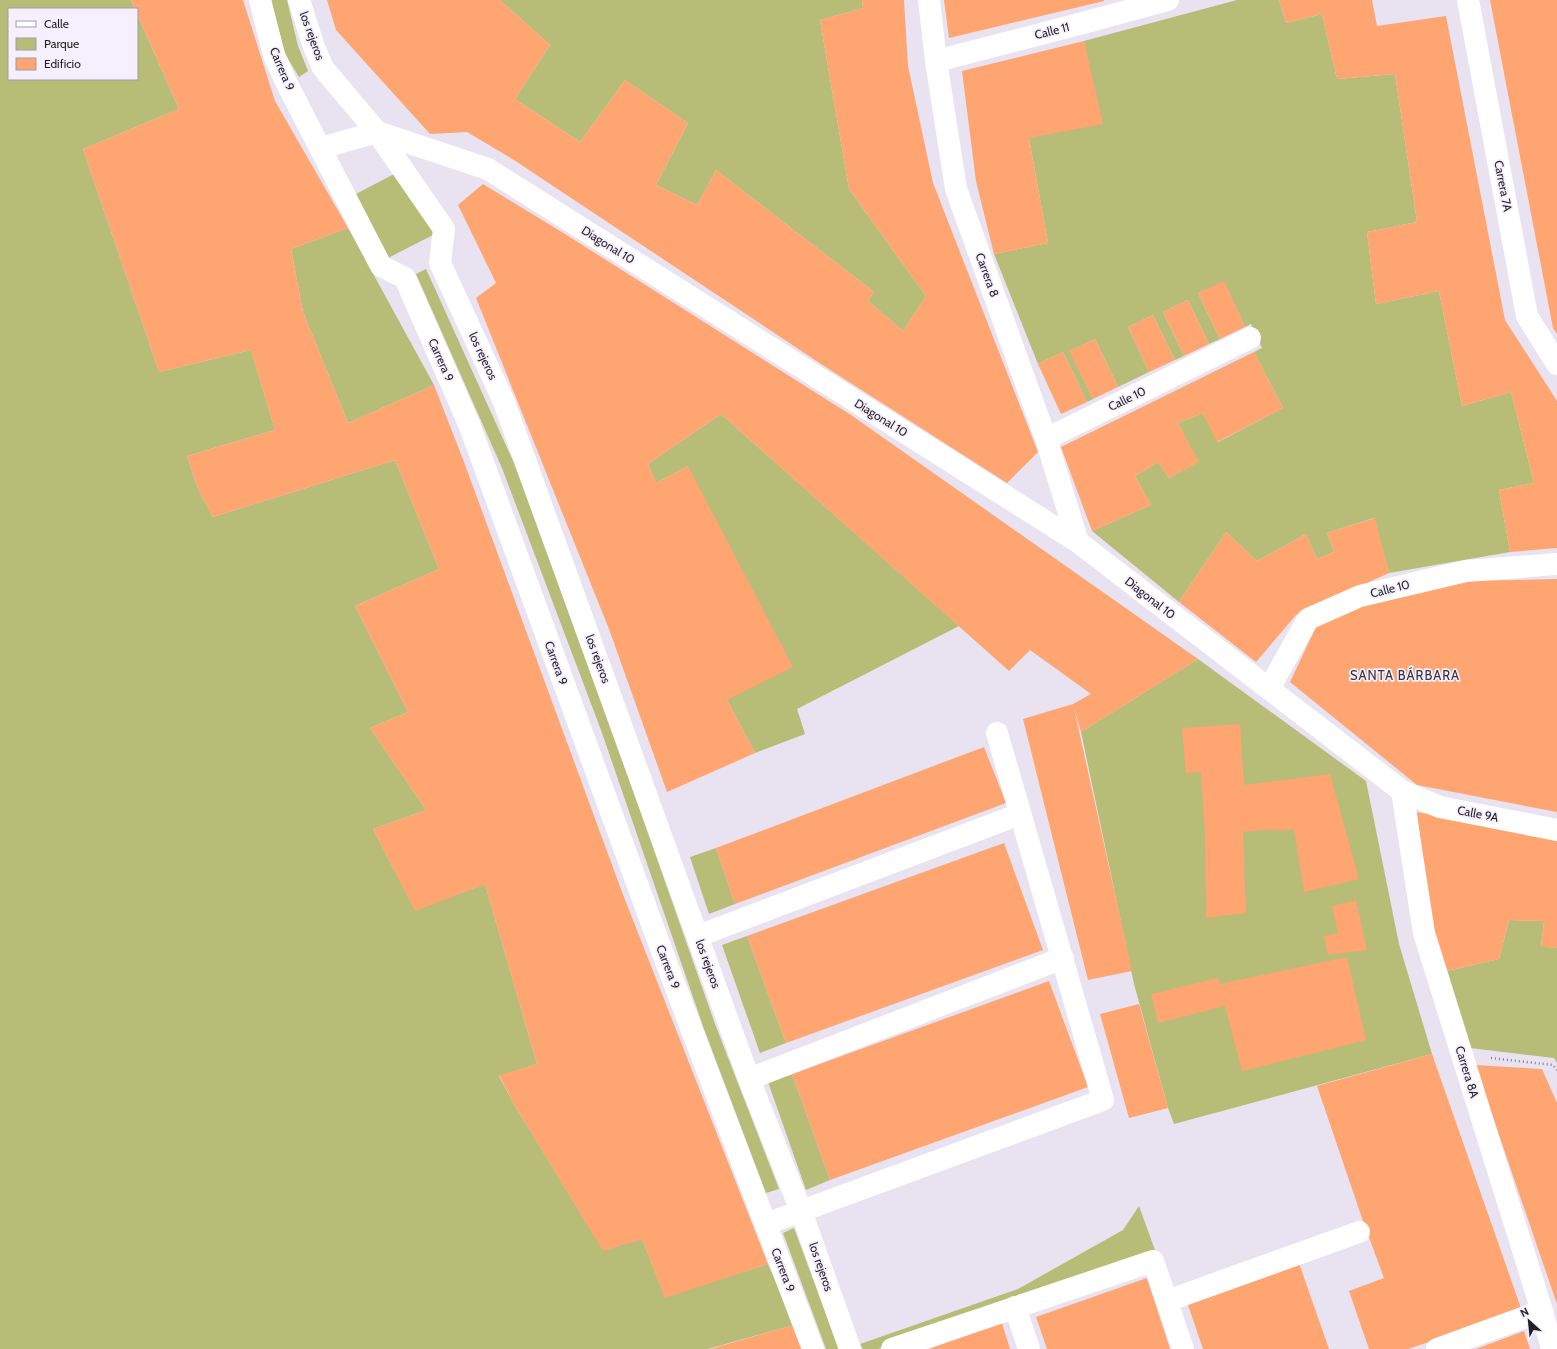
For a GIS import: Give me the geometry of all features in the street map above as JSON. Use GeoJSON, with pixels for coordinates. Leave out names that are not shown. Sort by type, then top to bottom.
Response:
{"type":"FeatureCollection","features":[{"type":"Feature","properties":{"kind":"street","name":"Carrera 9"},"geometry":{"type":"LineString","coordinates":[[260,0],[274,54],[286,82],[381,266],[405,278],[469,424],[660,946],[813,1349]]}},
{"type":"Feature","properties":{"kind":"street","name":"los rejeros"},"geometry":{"type":"LineString","coordinates":[[299,0],[314,47],[323,68],[377,132],[444,229],[440,264],[504,402],[750,1079],[802,1211],[850,1349]]}},
{"type":"Feature","properties":{"kind":"street","name":"Carrera 8"},"geometry":{"type":"LineString","coordinates":[[929,0],[936,61],[956,189],[1046,439],[1078,542]]}},
{"type":"Feature","properties":{"kind":"street","name":"Calle 11"},"geometry":{"type":"LineString","coordinates":[[936,61],[1168,0]]}},
{"type":"Feature","properties":{"kind":"street","name":"Carrera 7A"},"geometry":{"type":"LineString","coordinates":[[1468,0],[1527,316],[1557,364]]}},
{"type":"Feature","properties":{"kind":"street"},"geometry":{"type":"LineString","coordinates":[[321,148],[377,132]]}},
{"type":"Feature","properties":{"kind":"street","name":"Diagonal 10"},"geometry":{"type":"LineString","coordinates":[[377,132],[488,169],[1078,542],[1402,792]]}},
{"type":"Feature","properties":{"kind":"street","name":"Calle 10"},"geometry":{"type":"LineString","coordinates":[[1046,439],[1250,338]]}},
{"type":"Feature","properties":{"kind":"street","name":"Calle 10"},"geometry":{"type":"LineString","coordinates":[[1269,689],[1308,618],[1360,596],[1466,571],[1557,564]]}},
{"type":"Feature","properties":{"kind":"street"},"geometry":{"type":"LineString","coordinates":[[766,1224],[1103,1100],[997,733]]}},
{"type":"Feature","properties":{"kind":"street","name":"Calle 9A"},"geometry":{"type":"LineString","coordinates":[[1402,792],[1440,807],[1557,830]]}},
{"type":"Feature","properties":{"kind":"street","name":"Carrera 8A"},"geometry":{"type":"LineString","coordinates":[[1402,792],[1424,933],[1542,1311],[1552,1349]]}},
{"type":"Feature","properties":{"kind":"street"},"geometry":{"type":"LineString","coordinates":[[698,936],[1020,814]]}},
{"type":"Feature","properties":{"kind":"street"},"geometry":{"type":"LineString","coordinates":[[750,1079],[1063,958]]}},
{"type":"Feature","properties":{"kind":"street"},"geometry":{"type":"LineString","coordinates":[[1167,1301],[1359,1232]]}},
{"type":"Feature","properties":{"kind":"street"},"geometry":{"type":"LineString","coordinates":[[892,1349],[1015,1306],[1152,1261],[1183,1349]]}},
{"type":"Feature","properties":{"kind":"street"},"geometry":{"type":"LineString","coordinates":[[1015,1306],[1029,1349]]}},
{"type":"Feature","properties":{"kind":"street"},"geometry":{"type":"LineString","coordinates":[[1437,1349],[1542,1311]]}},
{"type":"Feature","properties":{"kind":"path"},"geometry":{"type":"LineString","coordinates":[[1461,1053],[1553,1064],[1557,1070]]}},
{"type":"Feature","properties":{"kind":"green space"},"geometry":{"type":"Polygon","coordinates":[[[0,0],[131,0],[135,8],[8,8],[8,80],[138,80],[138,16],[179,109],[83,149],[159,372],[251,350],[275,430],[187,456],[198,489],[213,517],[395,460],[439,569],[355,606],[408,712],[370,728],[426,810],[373,829],[415,910],[485,884],[537,1064],[499,1076],[515,1106],[603,1250],[642,1239],[665,1297],[768,1264],[794,1325],[708,1349],[0,1349],[0,0]]]}},
{"type":"Feature","properties":{"kind":"green space"},"geometry":{"type":"Polygon","coordinates":[[[271,0],[287,0],[298,46],[308,71],[299,77],[285,54],[271,0]]]}},
{"type":"Feature","properties":{"kind":"green space"},"geometry":{"type":"Polygon","coordinates":[[[500,0],[862,0],[863,8],[820,20],[849,189],[926,296],[903,331],[868,301],[874,292],[716,170],[697,205],[656,185],[688,123],[625,80],[580,142],[515,99],[550,45],[500,0]]]}},
{"type":"Feature","properties":{"kind":"green space"},"geometry":{"type":"Polygon","coordinates":[[[1237,0],[1279,0],[1286,23],[1322,14],[1337,79],[1395,74],[1417,222],[1367,232],[1376,304],[1439,291],[1462,406],[1511,392],[1534,483],[1499,490],[1510,552],[1389,573],[1374,518],[1327,533],[1334,552],[1317,559],[1306,534],[1257,561],[1226,532],[1179,602],[1092,531],[1151,505],[1135,476],[1158,462],[1169,478],[1198,462],[1178,423],[1203,413],[1218,442],[1283,408],[1254,352],[1262,348],[1251,324],[1245,327],[1224,282],[1198,293],[1220,339],[1209,344],[1188,300],[1163,312],[1184,356],[1175,360],[1153,315],[1128,327],[1149,372],[1118,387],[1095,339],[1070,351],[1093,399],[1087,402],[1063,352],[1038,364],[994,254],[1048,243],[1029,138],[1084,41],[1237,0]]]}},
{"type":"Feature","properties":{"kind":"green space"},"geometry":{"type":"Polygon","coordinates":[[[396,173],[435,234],[386,259],[356,194],[396,173]]]}},
{"type":"Feature","properties":{"kind":"green space"},"geometry":{"type":"Polygon","coordinates":[[[348,228],[434,385],[348,423],[303,312],[291,249],[348,228]]]}},
{"type":"Feature","properties":{"kind":"green space"},"geometry":{"type":"Polygon","coordinates":[[[426,269],[514,463],[610,725],[715,1024],[779,1189],[766,1193],[704,1029],[601,730],[502,468],[416,274],[426,269]]]}},
{"type":"Feature","properties":{"kind":"green space"},"geometry":{"type":"Polygon","coordinates":[[[721,414],[959,626],[797,709],[805,734],[755,753],[727,700],[688,466],[656,483],[648,464],[721,414]]]}},
{"type":"Feature","properties":{"kind":"green space"},"geometry":{"type":"Polygon","coordinates":[[[1198,659],[1366,781],[1399,944],[1432,1054],[1174,1124],[1168,1108],[1134,984],[1081,732],[1198,659]]]}},
{"type":"Feature","properties":{"kind":"green space"},"geometry":{"type":"Polygon","coordinates":[[[716,848],[735,904],[709,914],[690,857],[716,848]]]}},
{"type":"Feature","properties":{"kind":"green space"},"geometry":{"type":"Polygon","coordinates":[[[1509,920],[1544,921],[1541,946],[1557,948],[1557,1063],[1554,1058],[1470,1048],[1447,971],[1499,959],[1509,920]]]}},
{"type":"Feature","properties":{"kind":"green space"},"geometry":{"type":"Polygon","coordinates":[[[747,936],[786,1043],[760,1053],[722,945],[747,936]]]}},
{"type":"Feature","properties":{"kind":"green space"},"geometry":{"type":"Polygon","coordinates":[[[792,1074],[830,1180],[806,1190],[768,1082],[792,1074]]]}},
{"type":"Feature","properties":{"kind":"green space"},"geometry":{"type":"Polygon","coordinates":[[[1139,1206],[1156,1253],[878,1349],[863,1349],[860,1344],[1018,1289],[1123,1230],[1139,1206]]]}},
{"type":"Feature","properties":{"kind":"green space"},"geometry":{"type":"Polygon","coordinates":[[[794,1228],[839,1349],[826,1349],[783,1233],[794,1228]]]}},
{"type":"Feature","properties":{"kind":"building"},"geometry":{"type":"Polygon","coordinates":[[[131,0],[243,0],[275,101],[348,228],[291,249],[303,312],[348,423],[434,385],[464,462],[622,892],[768,1264],[665,1298],[642,1239],[603,1251],[515,1106],[499,1075],[537,1064],[485,884],[415,911],[373,829],[426,810],[370,728],[408,712],[355,606],[439,569],[395,460],[213,517],[198,489],[187,456],[275,430],[251,350],[159,372],[83,149],[179,109],[138,16],[138,8],[135,8],[131,0]]]}},
{"type":"Feature","properties":{"kind":"building"},"geometry":{"type":"Polygon","coordinates":[[[327,0],[500,0],[550,45],[515,99],[580,142],[625,80],[688,123],[656,185],[697,205],[716,170],[874,292],[868,301],[903,331],[926,296],[849,189],[820,20],[863,8],[862,0],[904,0],[908,66],[933,183],[1038,452],[1007,483],[821,364],[514,160],[467,132],[430,134],[336,30],[327,0]]]}},
{"type":"Feature","properties":{"kind":"building"},"geometry":{"type":"Polygon","coordinates":[[[944,0],[1104,0],[1104,1],[949,38],[944,0]]]}},
{"type":"Feature","properties":{"kind":"building"},"geometry":{"type":"Polygon","coordinates":[[[1279,0],[1372,0],[1377,26],[1446,16],[1505,320],[1557,401],[1557,548],[1510,552],[1499,490],[1534,483],[1511,392],[1462,406],[1439,291],[1376,304],[1367,232],[1417,222],[1395,74],[1337,79],[1322,14],[1286,23],[1279,0]]]}},
{"type":"Feature","properties":{"kind":"building"},"geometry":{"type":"Polygon","coordinates":[[[1490,0],[1557,0],[1557,334],[1553,328],[1490,0]]]}},
{"type":"Feature","properties":{"kind":"building"},"geometry":{"type":"Polygon","coordinates":[[[1084,41],[1103,124],[1029,138],[1048,243],[994,254],[976,181],[962,71],[1084,41]]]}},
{"type":"Feature","properties":{"kind":"building"},"geometry":{"type":"Polygon","coordinates":[[[483,184],[565,234],[851,415],[1198,659],[1081,732],[1074,708],[1132,971],[1088,980],[1023,719],[1073,704],[1091,694],[1030,650],[1009,671],[721,414],[648,464],[656,483],[688,466],[793,667],[727,700],[755,753],[667,792],[609,629],[476,298],[496,283],[458,205],[483,184]]]}},
{"type":"Feature","properties":{"kind":"building"},"geometry":{"type":"Polygon","coordinates":[[[1224,281],[1245,327],[1220,339],[1198,293],[1224,281]]]}},
{"type":"Feature","properties":{"kind":"building"},"geometry":{"type":"Polygon","coordinates":[[[1188,300],[1209,344],[1184,356],[1163,312],[1188,300]]]}},
{"type":"Feature","properties":{"kind":"building"},"geometry":{"type":"Polygon","coordinates":[[[1153,315],[1175,360],[1149,372],[1128,327],[1153,315]]]}},
{"type":"Feature","properties":{"kind":"building"},"geometry":{"type":"Polygon","coordinates":[[[1095,339],[1118,387],[1093,399],[1069,351],[1095,339]]]}},
{"type":"Feature","properties":{"kind":"building"},"geometry":{"type":"Polygon","coordinates":[[[1063,352],[1087,402],[1061,414],[1038,364],[1063,352]]]}},
{"type":"Feature","properties":{"kind":"building"},"geometry":{"type":"Polygon","coordinates":[[[1254,352],[1283,408],[1217,442],[1203,413],[1178,423],[1199,462],[1169,478],[1158,462],[1135,476],[1151,505],[1092,531],[1061,447],[1254,352]]]}},
{"type":"Feature","properties":{"kind":"building"},"geometry":{"type":"Polygon","coordinates":[[[1375,518],[1389,573],[1296,615],[1256,662],[1179,602],[1226,532],[1257,561],[1306,534],[1317,559],[1334,552],[1327,533],[1375,518]]]}},
{"type":"Feature","properties":{"kind":"building"},"geometry":{"type":"Polygon","coordinates":[[[1557,579],[1557,812],[1417,785],[1290,682],[1317,625],[1356,606],[1469,581],[1557,579]]]}},
{"type":"Feature","properties":{"kind":"building"},"geometry":{"type":"Polygon","coordinates":[[[1240,724],[1244,785],[1330,774],[1359,879],[1304,892],[1294,830],[1268,830],[1226,833],[1243,832],[1246,913],[1206,918],[1205,835],[1201,772],[1186,773],[1182,728],[1240,724]]]}},
{"type":"Feature","properties":{"kind":"building"},"geometry":{"type":"Polygon","coordinates":[[[984,747],[1006,803],[735,904],[716,848],[984,747]]]}},
{"type":"Feature","properties":{"kind":"building"},"geometry":{"type":"Polygon","coordinates":[[[1417,812],[1557,840],[1557,948],[1541,947],[1544,921],[1509,920],[1499,959],[1447,971],[1432,930],[1417,812]]]}},
{"type":"Feature","properties":{"kind":"building"},"geometry":{"type":"Polygon","coordinates":[[[1004,843],[1043,950],[786,1043],[747,936],[1004,843]]]}},
{"type":"Feature","properties":{"kind":"building"},"geometry":{"type":"Polygon","coordinates":[[[1356,900],[1367,950],[1328,955],[1324,936],[1338,933],[1332,906],[1356,900]]]}},
{"type":"Feature","properties":{"kind":"building"},"geometry":{"type":"Polygon","coordinates":[[[1347,957],[1366,1040],[1242,1071],[1225,1006],[1158,1023],[1151,994],[1218,978],[1220,984],[1347,957]]]}},
{"type":"Feature","properties":{"kind":"building"},"geometry":{"type":"Polygon","coordinates":[[[1049,981],[1088,1087],[830,1180],[792,1074],[1049,981]]]}},
{"type":"Feature","properties":{"kind":"building"},"geometry":{"type":"Polygon","coordinates":[[[1139,1004],[1168,1108],[1129,1118],[1100,1014],[1139,1004]]]}},
{"type":"Feature","properties":{"kind":"building"},"geometry":{"type":"Polygon","coordinates":[[[1432,1054],[1522,1311],[1408,1349],[1369,1349],[1349,1291],[1384,1278],[1317,1086],[1432,1054]]]}},
{"type":"Feature","properties":{"kind":"building"},"geometry":{"type":"Polygon","coordinates":[[[1475,1065],[1542,1069],[1557,1103],[1557,1304],[1475,1065]]]}},
{"type":"Feature","properties":{"kind":"building"},"geometry":{"type":"Polygon","coordinates":[[[1299,1263],[1329,1349],[1203,1349],[1187,1302],[1299,1263]]]}},
{"type":"Feature","properties":{"kind":"building"},"geometry":{"type":"Polygon","coordinates":[[[1147,1278],[1170,1349],[1047,1349],[1036,1317],[1147,1278]]]}},
{"type":"Feature","properties":{"kind":"building"},"geometry":{"type":"Polygon","coordinates":[[[1002,1323],[1010,1349],[929,1349],[1002,1323]]]}},
{"type":"Feature","properties":{"kind":"building"},"geometry":{"type":"Polygon","coordinates":[[[794,1325],[803,1349],[710,1349],[794,1325]]]}},
{"type":"Feature","properties":{"kind":"building"},"geometry":{"type":"Polygon","coordinates":[[[1524,1331],[1530,1349],[1476,1349],[1524,1331]]]}},
{"type":"Feature","properties":{"kind":"district","name":"SANTA BÁRBARA"},"geometry":{"type":"Point","coordinates":[1405,675]}}]}
